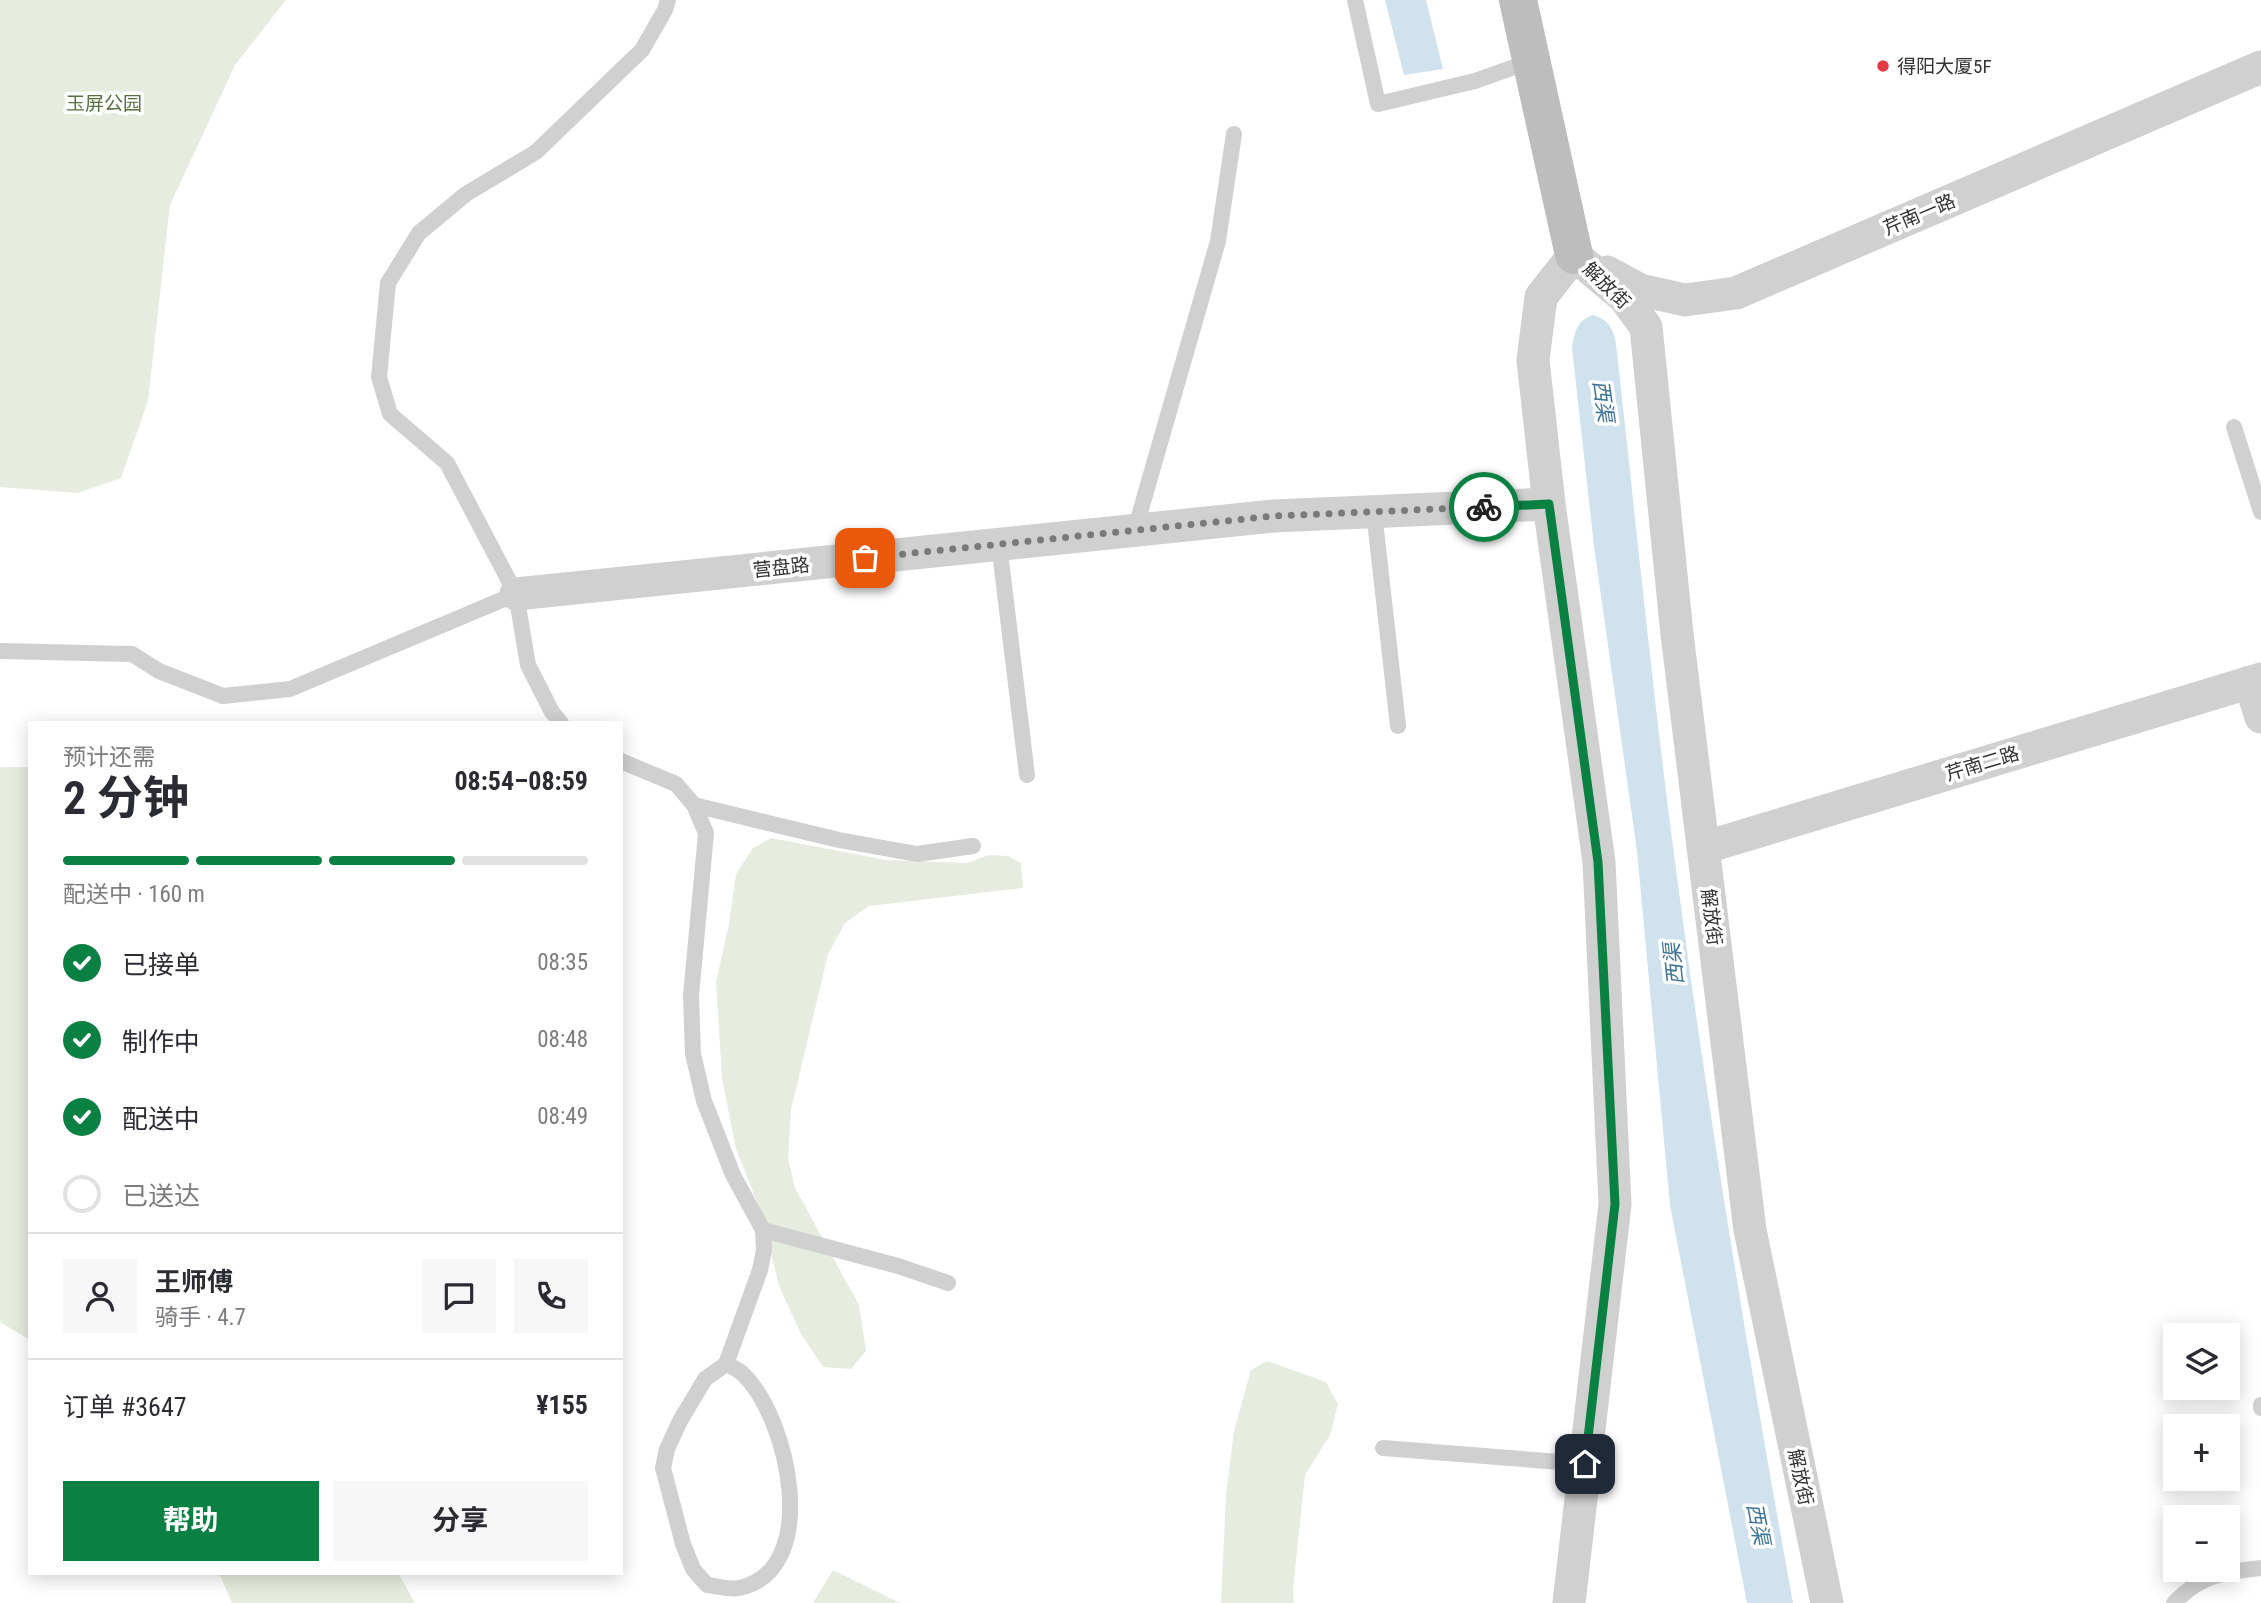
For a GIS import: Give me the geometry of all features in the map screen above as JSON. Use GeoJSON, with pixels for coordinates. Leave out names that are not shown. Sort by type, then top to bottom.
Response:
{"type":"FeatureCollection","features":[{"type":"Feature","properties":{"kind":"street","name":"解放街"},"geometry":{"type":"LineString","coordinates":[[1518,0],[1574,255],[1624,298],[1646,327],[1677,634],[1750,1230],[1828,1603]]}},
{"type":"Feature","properties":{"kind":"street","name":"芹南一路"},"geometry":{"type":"LineString","coordinates":[[1574,255],[1640,290],[1685,300],[1736,293],[2261,67]]}},
{"type":"Feature","properties":{"kind":"street","name":"解放街"},"geometry":{"type":"LineString","coordinates":[[1569,1603],[1615,1204],[1598,862],[1549,504],[1533,360],[1541,297],[1574,255]]}},
{"type":"Feature","properties":{"kind":"street","name":"营盘路"},"geometry":{"type":"LineString","coordinates":[[516,594],[1274,516],[1549,504]]}},
{"type":"Feature","properties":{"kind":"street","name":"芹南二路"},"geometry":{"type":"LineString","coordinates":[[1703,848],[2256,681]]}},
{"type":"Feature","properties":{"kind":"street"},"geometry":{"type":"LineString","coordinates":[[2256,681],[2261,718]]}},
{"type":"Feature","properties":{"kind":"lane"},"geometry":{"type":"LineString","coordinates":[[559,721],[528,665],[516,594],[447,463],[390,414],[379,377],[388,284],[419,233],[466,194],[536,152],[642,50],[668,0]]}},
{"type":"Feature","properties":{"kind":"lane"},"geometry":{"type":"LineString","coordinates":[[1355,0],[1378,104],[1475,81],[1531,61]]}},
{"type":"Feature","properties":{"kind":"lane"},"geometry":{"type":"LineString","coordinates":[[1135,530],[1218,241],[1234,134]]}},
{"type":"Feature","properties":{"kind":"lane"},"geometry":{"type":"LineString","coordinates":[[2234,427],[2261,512]]}},
{"type":"Feature","properties":{"kind":"lane"},"geometry":{"type":"LineString","coordinates":[[1374,512],[1398,726]]}},
{"type":"Feature","properties":{"kind":"lane"},"geometry":{"type":"LineString","coordinates":[[999,544],[1027,775]]}},
{"type":"Feature","properties":{"kind":"lane"},"geometry":{"type":"LineString","coordinates":[[0,651],[132,654],[159,671],[223,696],[290,690],[516,594]]}},
{"type":"Feature","properties":{"kind":"lane"},"geometry":{"type":"LineString","coordinates":[[623,762],[676,784],[694,805],[706,834],[691,996],[693,1054],[704,1101],[733,1175],[763,1230],[764,1251],[760,1270],[726,1364],[705,1379],[680,1421],[667,1449],[663,1468],[683,1544],[694,1569],[707,1585],[738,1589],[767,1576],[783,1555],[792,1512],[782,1444],[755,1390],[743,1373],[726,1364]]}},
{"type":"Feature","properties":{"kind":"lane"},"geometry":{"type":"LineString","coordinates":[[694,805],[839,840],[917,854],[973,846]]}},
{"type":"Feature","properties":{"kind":"lane"},"geometry":{"type":"LineString","coordinates":[[763,1230],[898,1266],[948,1283]]}},
{"type":"Feature","properties":{"kind":"lane"},"geometry":{"type":"LineString","coordinates":[[1384,1448],[1585,1464]]}},
{"type":"Feature","properties":{"kind":"lane"},"geometry":{"type":"LineString","coordinates":[[2174,1603],[2186,1589],[2222,1572],[2261,1568]]}},
{"type":"Feature","properties":{"kind":"green space","name":"玉屏公园"},"geometry":{"type":"Polygon","coordinates":[[[0,0],[286,0],[235,65],[170,205],[148,401],[121,478],[78,493],[0,487],[0,0]]]}},
{"type":"Feature","properties":{"kind":"green space"},"geometry":{"type":"Polygon","coordinates":[[[0,767],[28,767],[28,1339],[0,1322],[0,767]]]}},
{"type":"Feature","properties":{"kind":"green space"},"geometry":{"type":"Polygon","coordinates":[[[771,838],[886,860],[967,863],[989,855],[1008,856],[1021,863],[1023,888],[869,906],[845,923],[828,954],[791,1110],[788,1158],[795,1188],[859,1305],[866,1351],[851,1369],[823,1367],[801,1334],[779,1286],[761,1212],[736,1149],[722,1078],[716,982],[729,924],[736,874],[753,848],[771,838]]]}},
{"type":"Feature","properties":{"kind":"green space"},"geometry":{"type":"Polygon","coordinates":[[[1267,1361],[1326,1382],[1338,1404],[1330,1435],[1305,1475],[1293,1589],[1294,1603],[1221,1603],[1226,1495],[1234,1431],[1251,1370],[1267,1361]]]}},
{"type":"Feature","properties":{"kind":"green space"},"geometry":{"type":"Polygon","coordinates":[[[833,1570],[900,1603],[813,1603],[833,1570]]]}},
{"type":"Feature","properties":{"kind":"green space"},"geometry":{"type":"Polygon","coordinates":[[[220,1575],[399,1575],[415,1603],[232,1603],[220,1575]]]}},
{"type":"Feature","properties":{"kind":"water"},"geometry":{"type":"Polygon","coordinates":[[[1385,0],[1426,0],[1443,69],[1404,75],[1385,0]]]}},
{"type":"Feature","properties":{"kind":"water","name":"西渠"},"geometry":{"type":"Polygon","coordinates":[[[1593,315],[1609,325],[1616,344],[1660,744],[1689,968],[1730,1241],[1793,1603],[1747,1603],[1670,1205],[1637,851],[1594,546],[1572,348],[1575,332],[1580,324],[1593,315]]]}},
{"type":"Feature","properties":{"kind":"way so far"},"geometry":{"type":"LineString","coordinates":[[865,558],[1274,516],[1484,507]]}},
{"type":"Feature","properties":{"kind":"place","name":"得阳大厦5F"},"geometry":{"type":"Point","coordinates":[1883,66]}},
{"type":"Feature","properties":{"kind":"route"},"geometry":{"type":"LineString","coordinates":[[1484,507],[1549,504],[1598,862],[1615,1204],[1585,1464]]}}]}
